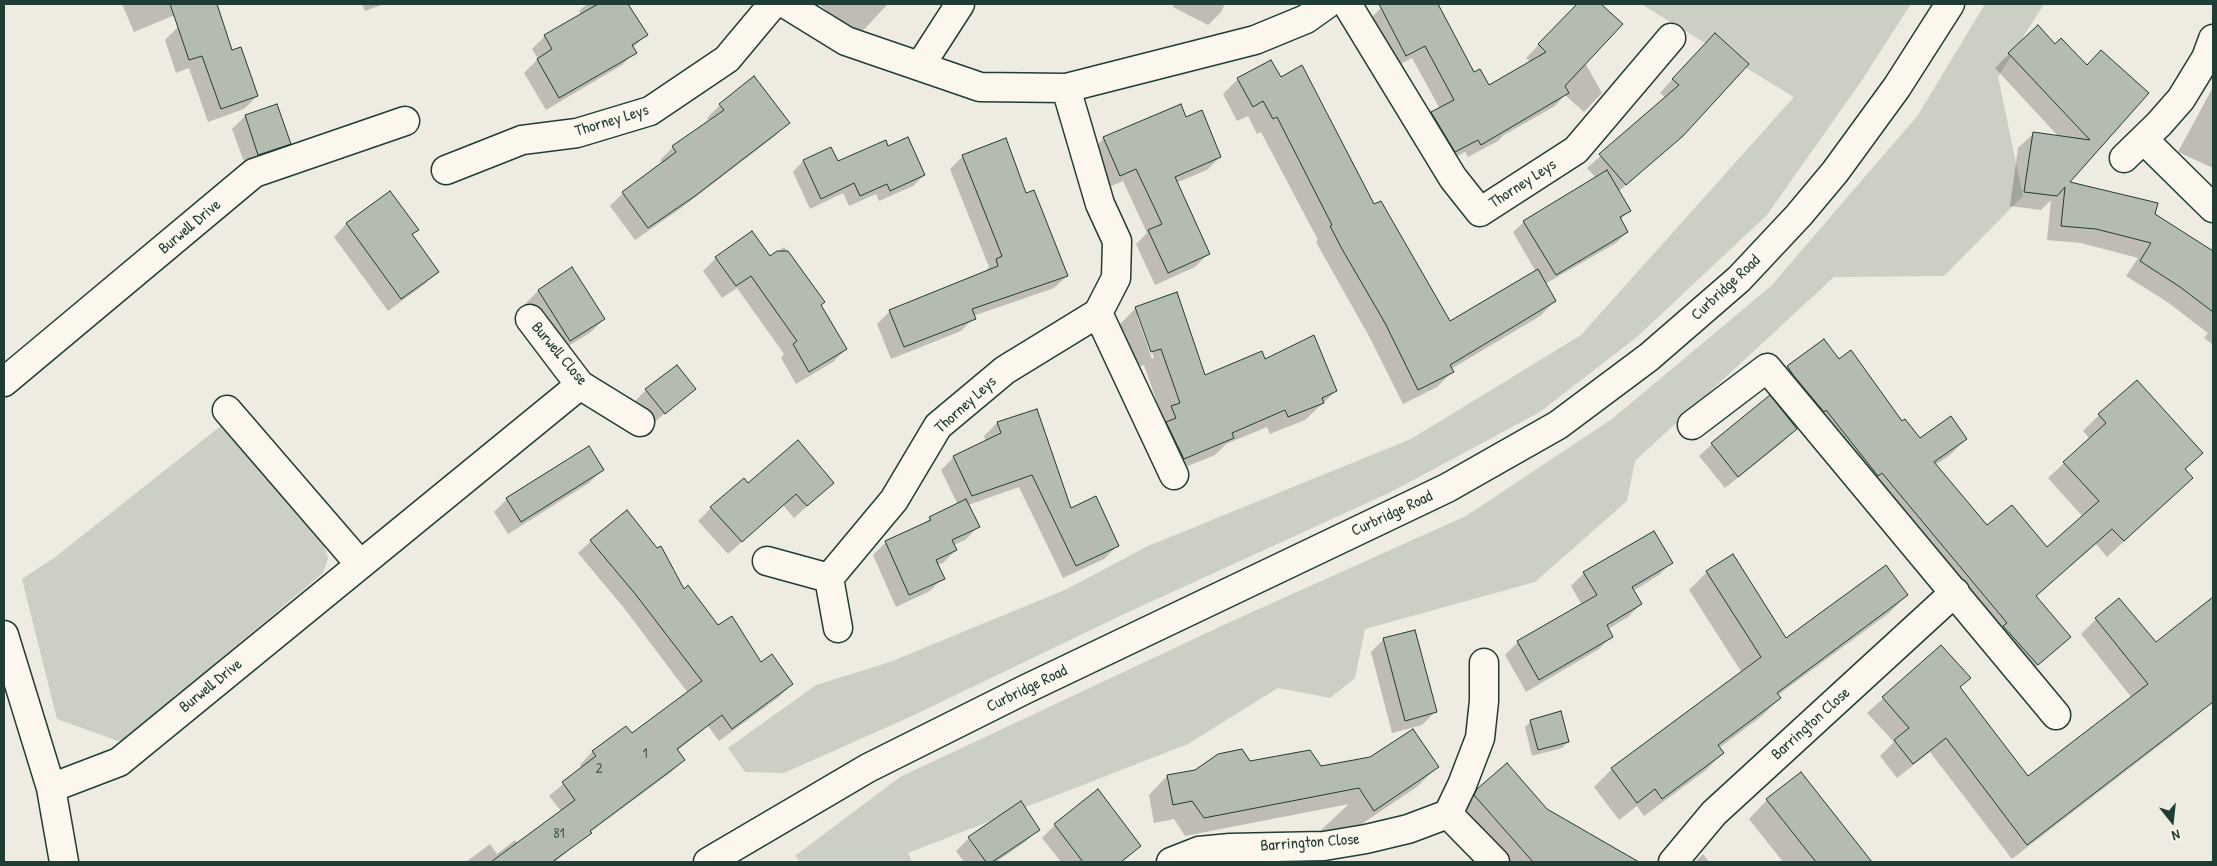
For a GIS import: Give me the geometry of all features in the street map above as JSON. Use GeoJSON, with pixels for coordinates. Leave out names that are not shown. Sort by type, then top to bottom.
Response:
{"type":"FeatureCollection","features":[{"type":"Feature","properties":{"kind":"street","name":"Thorney Leys"},"geometry":{"type":"LineString","coordinates":[[446,170],[522,140],[577,133],[650,111],[727,59],[773,4]]}},
{"type":"Feature","properties":{"kind":"street"},"geometry":{"type":"LineString","coordinates":[[786,4],[846,41],[980,87],[1066,88],[1255,40],[1306,19],[1328,4]]}},
{"type":"Feature","properties":{"kind":"street"},"geometry":{"type":"LineString","coordinates":[[920,66],[960,4]]}},
{"type":"Feature","properties":{"kind":"street","name":"Thorney Leys"},"geometry":{"type":"LineString","coordinates":[[1348,4],[1453,178],[1480,212],[1576,150],[1671,38]]}},
{"type":"Feature","properties":{"kind":"street","name":"Curbridge Road"},"geometry":{"type":"LineString","coordinates":[[708,862],[868,768],[1035,685],[1447,488],[1558,425],[1649,357],[1739,279],[1799,215],[1835,172],[1897,87],[1950,4]]}},
{"type":"Feature","properties":{"kind":"street"},"geometry":{"type":"LineString","coordinates":[[2124,158],[2144,140],[2181,99],[2206,58],[2213,40]]}},
{"type":"Feature","properties":{"kind":"street"},"geometry":{"type":"LineString","coordinates":[[1066,88],[1100,204],[1116,241],[1116,278],[1098,313],[1174,475]]}},
{"type":"Feature","properties":{"kind":"street","name":"Burwell Drive"},"geometry":{"type":"LineString","coordinates":[[4,382],[254,174],[405,121]]}},
{"type":"Feature","properties":{"kind":"street"},"geometry":{"type":"LineString","coordinates":[[2144,140],[2213,208]]}},
{"type":"Feature","properties":{"kind":"street","name":"Thorney Leys"},"geometry":{"type":"LineString","coordinates":[[829,578],[894,500],[938,426],[1005,370],[1098,313]]}},
{"type":"Feature","properties":{"kind":"street","name":"Burwell Close"},"geometry":{"type":"LineString","coordinates":[[530,319],[580,385],[640,422]]}},
{"type":"Feature","properties":{"kind":"street"},"geometry":{"type":"LineString","coordinates":[[1692,425],[1767,368],[2056,715]]}},
{"type":"Feature","properties":{"kind":"street","name":"Burwell Drive"},"geometry":{"type":"LineString","coordinates":[[51,788],[119,762],[580,385]]}},
{"type":"Feature","properties":{"kind":"street"},"geometry":{"type":"LineString","coordinates":[[227,410],[359,564]]}},
{"type":"Feature","properties":{"kind":"street"},"geometry":{"type":"LineString","coordinates":[[767,561],[829,578],[838,628]]}},
{"type":"Feature","properties":{"kind":"street","name":"Barrington Close"},"geometry":{"type":"LineString","coordinates":[[1673,862],[1714,813],[1955,592]]}},
{"type":"Feature","properties":{"kind":"street"},"geometry":{"type":"LineString","coordinates":[[4,635],[51,788],[64,862]]}},
{"type":"Feature","properties":{"kind":"street"},"geometry":{"type":"LineString","coordinates":[[1484,663],[1484,701],[1480,738],[1462,785],[1448,814],[1495,862]]}},
{"type":"Feature","properties":{"kind":"street","name":"Barrington Close"},"geometry":{"type":"LineString","coordinates":[[1170,862],[1200,851],[1230,848],[1324,846],[1366,839],[1408,828],[1448,814]]}},
{"type":"Feature","properties":{"kind":"shaded area"},"geometry":{"type":"Polygon","coordinates":[[[1641,4],[1911,4],[1860,83],[1767,215],[1638,336],[1540,412],[1391,492],[1122,615],[912,716],[784,773],[745,772],[728,748],[816,685],[890,662],[1067,589],[1148,546],[1411,439],[1581,335],[1794,97],[1641,4]]]}},
{"type":"Feature","properties":{"kind":"shaded area"},"geometry":{"type":"Polygon","coordinates":[[[1985,4],[2044,4],[1998,77],[2023,196],[1944,276],[1834,277],[1635,461],[1627,501],[1535,582],[1365,629],[1355,678],[1330,698],[1278,688],[1188,744],[908,853],[912,862],[801,862],[795,856],[900,777],[1230,622],[1466,516],[1612,419],[1771,286],[1918,115],[1985,4]]]}},
{"type":"Feature","properties":{"kind":"shaded area"},"geometry":{"type":"Polygon","coordinates":[[[222,425],[322,539],[328,558],[323,573],[121,742],[57,719],[22,579],[54,558],[222,425]]]}},
{"type":"Feature","properties":{"kind":"building"},"geometry":{"type":"Polygon","coordinates":[[[170,4],[217,4],[232,50],[241,47],[258,96],[221,109],[202,56],[189,60],[170,4]]]}},
{"type":"Feature","properties":{"kind":"building"},"geometry":{"type":"Polygon","coordinates":[[[598,4],[628,4],[648,35],[632,45],[637,53],[559,98],[537,59],[552,49],[544,35],[598,4]]]}},
{"type":"Feature","properties":{"kind":"building"},"geometry":{"type":"Polygon","coordinates":[[[1379,4],[1438,4],[1474,72],[1480,69],[1489,85],[1546,52],[1538,44],[1577,4],[1601,4],[1623,24],[1565,86],[1569,93],[1481,145],[1478,140],[1455,152],[1431,112],[1454,100],[1425,46],[1406,56],[1379,4]]]}},
{"type":"Feature","properties":{"kind":"building"},"geometry":{"type":"Polygon","coordinates":[[[2038,25],[2055,44],[2061,38],[2087,65],[2101,50],[2149,93],[2070,182],[2158,203],[2155,214],[2213,251],[2213,312],[2180,287],[2140,261],[2151,243],[2096,229],[2061,226],[2065,187],[2057,196],[2024,192],[2033,132],[2090,140],[2008,53],[2038,25]]]}},
{"type":"Feature","properties":{"kind":"building"},"geometry":{"type":"Polygon","coordinates":[[[1715,33],[1749,64],[1683,136],[1626,185],[1599,154],[1679,85],[1672,79],[1715,33]]]}},
{"type":"Feature","properties":{"kind":"building"},"geometry":{"type":"Polygon","coordinates":[[[1271,60],[1281,77],[1302,65],[1374,204],[1381,201],[1450,321],[1538,269],[1556,301],[1450,365],[1454,372],[1418,390],[1385,323],[1330,226],[1332,225],[1277,117],[1273,119],[1263,101],[1253,107],[1237,78],[1271,60]]]}},
{"type":"Feature","properties":{"kind":"building"},"geometry":{"type":"Polygon","coordinates":[[[754,76],[790,123],[695,196],[648,228],[622,192],[676,152],[672,146],[724,110],[719,104],[754,76]]]}},
{"type":"Feature","properties":{"kind":"building"},"geometry":{"type":"Polygon","coordinates":[[[277,104],[291,144],[258,155],[245,115],[277,104]]]}},
{"type":"Feature","properties":{"kind":"building"},"geometry":{"type":"Polygon","coordinates":[[[1181,104],[1186,117],[1202,110],[1221,157],[1175,177],[1210,254],[1168,273],[1148,230],[1162,224],[1136,169],[1120,176],[1103,137],[1181,104]]]}},
{"type":"Feature","properties":{"kind":"building"},"geometry":{"type":"Polygon","coordinates":[[[908,137],[925,175],[890,191],[887,184],[860,196],[854,183],[821,199],[803,160],[831,147],[838,161],[886,140],[888,146],[908,137]]]}},
{"type":"Feature","properties":{"kind":"building"},"geometry":{"type":"Polygon","coordinates":[[[1006,138],[1026,193],[1034,190],[1068,276],[972,309],[976,319],[904,347],[889,310],[998,266],[996,259],[1002,256],[962,155],[1006,138]]]}},
{"type":"Feature","properties":{"kind":"building"},"geometry":{"type":"Polygon","coordinates":[[[1607,170],[1631,211],[1620,217],[1628,232],[1556,275],[1523,221],[1607,170]]]}},
{"type":"Feature","properties":{"kind":"building"},"geometry":{"type":"Polygon","coordinates":[[[390,191],[419,230],[412,234],[439,272],[401,299],[346,223],[390,191]]]}},
{"type":"Feature","properties":{"kind":"building"},"geometry":{"type":"Polygon","coordinates":[[[752,231],[770,256],[777,251],[788,251],[825,302],[821,305],[847,349],[809,372],[793,344],[797,341],[751,276],[736,286],[715,257],[752,231]]]}},
{"type":"Feature","properties":{"kind":"building"},"geometry":{"type":"Polygon","coordinates":[[[572,267],[605,319],[570,341],[538,290],[572,267]]]}},
{"type":"Feature","properties":{"kind":"building"},"geometry":{"type":"Polygon","coordinates":[[[1177,292],[1205,375],[1262,351],[1265,359],[1314,335],[1337,391],[1322,398],[1324,403],[1288,417],[1285,410],[1232,433],[1234,438],[1184,459],[1166,422],[1176,418],[1171,406],[1180,403],[1161,349],[1151,352],[1135,307],[1177,292]]]}},
{"type":"Feature","properties":{"kind":"building"},"geometry":{"type":"Polygon","coordinates":[[[1824,339],[1839,359],[1851,350],[1902,421],[1905,419],[1920,438],[1951,416],[1967,439],[1934,462],[1987,525],[2012,505],[2047,547],[2099,501],[2063,462],[2106,423],[2098,414],[2137,380],[2203,453],[2185,469],[2193,478],[2124,541],[2112,529],[2036,596],[2071,637],[2038,665],[2003,626],[2007,623],[1882,473],[1878,476],[1826,410],[1824,412],[1787,366],[1824,339]]]}},
{"type":"Feature","properties":{"kind":"building"},"geometry":{"type":"Polygon","coordinates":[[[677,365],[696,389],[665,414],[645,389],[677,365]]]}},
{"type":"Feature","properties":{"kind":"building"},"geometry":{"type":"Polygon","coordinates":[[[1770,395],[1797,429],[1738,477],[1711,443],[1770,395]]]}},
{"type":"Feature","properties":{"kind":"building"},"geometry":{"type":"Polygon","coordinates":[[[1037,409],[1071,508],[1096,496],[1119,546],[1076,566],[1032,475],[972,496],[953,456],[1001,433],[997,422],[1037,409]]]}},
{"type":"Feature","properties":{"kind":"building"},"geometry":{"type":"Polygon","coordinates":[[[798,440],[834,483],[807,506],[796,494],[742,542],[710,507],[744,478],[748,483],[798,440]]]}},
{"type":"Feature","properties":{"kind":"building"},"geometry":{"type":"Polygon","coordinates":[[[589,446],[604,470],[521,522],[506,498],[589,446]]]}},
{"type":"Feature","properties":{"kind":"building"},"geometry":{"type":"Polygon","coordinates":[[[966,499],[980,527],[952,540],[957,550],[936,560],[945,579],[909,595],[885,541],[931,520],[929,517],[966,499]]]}},
{"type":"Feature","properties":{"kind":"building"},"geometry":{"type":"Polygon","coordinates":[[[627,510],[657,548],[661,546],[684,589],[688,585],[718,625],[732,616],[761,662],[772,654],[793,684],[732,729],[722,715],[677,749],[685,760],[552,862],[491,862],[575,800],[562,782],[596,756],[592,751],[626,726],[632,733],[702,681],[636,595],[590,540],[627,510]]]}},
{"type":"Feature","properties":{"kind":"building"},"geometry":{"type":"Polygon","coordinates":[[[1654,531],[1673,563],[1632,587],[1642,604],[1607,625],[1613,637],[1539,680],[1517,641],[1597,595],[1583,572],[1654,531]]]}},
{"type":"Feature","properties":{"kind":"building"},"geometry":{"type":"Polygon","coordinates":[[[1733,554],[1786,638],[1886,565],[1908,595],[1777,693],[1781,698],[1718,745],[1724,753],[1662,799],[1655,789],[1637,803],[1611,768],[1761,657],[1706,571],[1733,554]]]}},
{"type":"Feature","properties":{"kind":"building"},"geometry":{"type":"Polygon","coordinates":[[[2213,597],[2213,702],[2027,845],[1946,738],[1913,764],[1894,740],[1909,728],[1882,697],[1941,645],[1971,678],[1960,687],[2028,776],[2148,684],[2095,618],[2119,598],[2156,642],[2213,597]]]}},
{"type":"Feature","properties":{"kind":"building"},"geometry":{"type":"Polygon","coordinates":[[[1415,630],[1437,712],[1405,721],[1383,638],[1415,630]]]}},
{"type":"Feature","properties":{"kind":"building"},"geometry":{"type":"Polygon","coordinates":[[[1561,711],[1569,742],[1538,750],[1530,720],[1561,711]]]}},
{"type":"Feature","properties":{"kind":"building"},"geometry":{"type":"Polygon","coordinates":[[[1413,729],[1439,767],[1374,811],[1359,788],[1204,818],[1192,801],[1173,805],[1167,775],[1195,770],[1218,754],[1242,749],[1250,761],[1310,750],[1321,766],[1370,757],[1413,729]]]}},
{"type":"Feature","properties":{"kind":"building"},"geometry":{"type":"Polygon","coordinates":[[[1507,763],[1547,809],[1639,862],[1533,862],[1474,795],[1477,789],[1507,763]]]}},
{"type":"Feature","properties":{"kind":"building"},"geometry":{"type":"Polygon","coordinates":[[[1801,772],[1872,862],[1816,862],[1766,799],[1801,772]]]}},
{"type":"Feature","properties":{"kind":"building"},"geometry":{"type":"Polygon","coordinates":[[[1098,789],[1141,846],[1121,862],[1083,862],[1054,824],[1098,789]]]}},
{"type":"Feature","properties":{"kind":"building"},"geometry":{"type":"Polygon","coordinates":[[[1021,801],[1040,830],[992,862],[986,862],[968,837],[1021,801]]]}}]}
